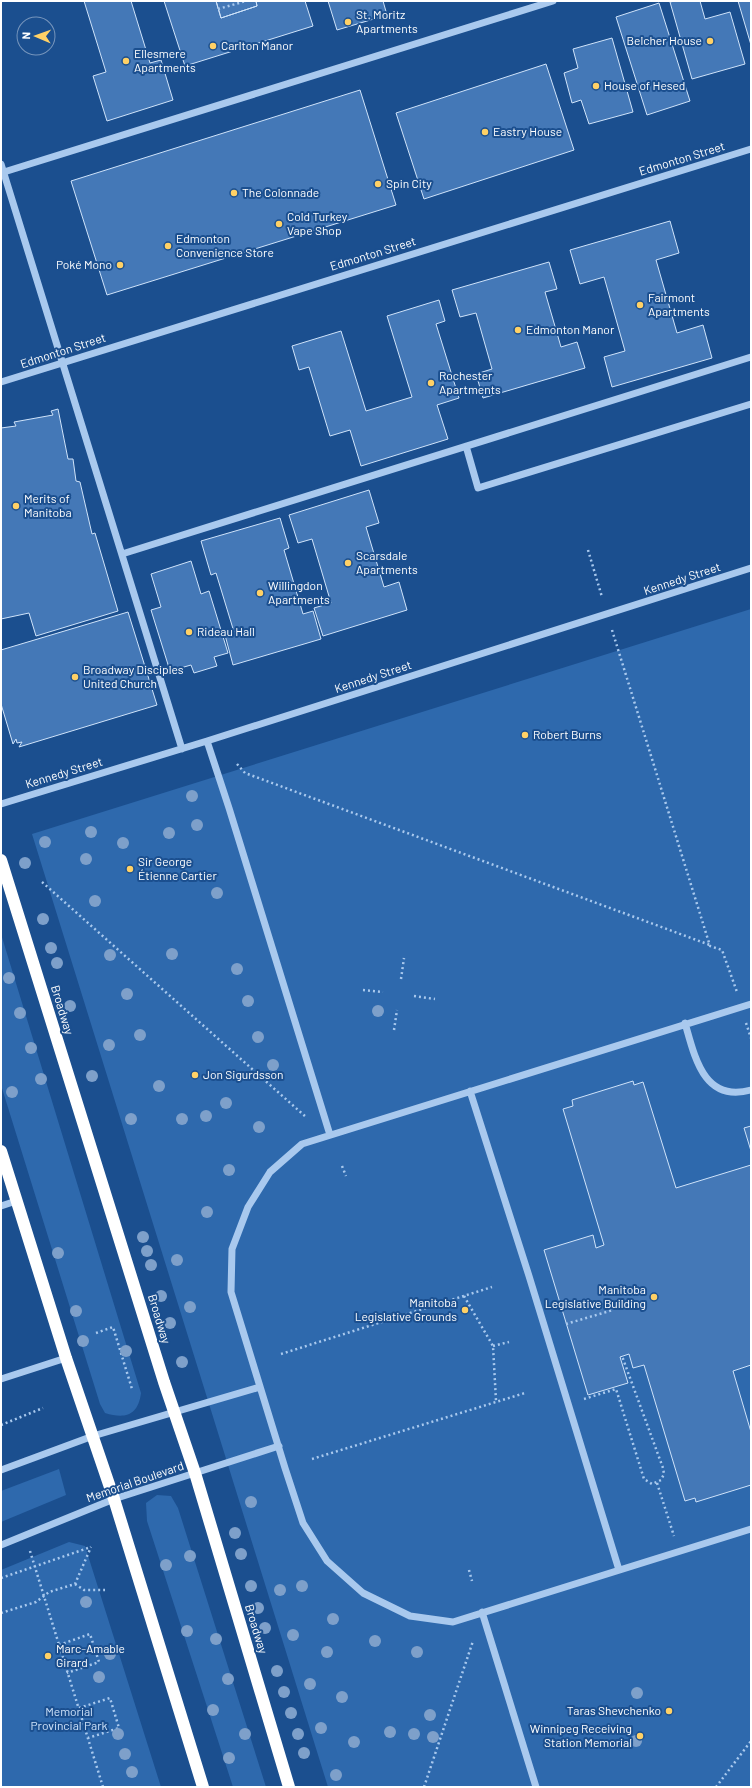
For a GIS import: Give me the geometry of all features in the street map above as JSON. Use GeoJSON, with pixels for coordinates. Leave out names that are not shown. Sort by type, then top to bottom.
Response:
{"type":"FeatureCollection","features":[{"type":"Feature","properties":{"kind":"highway","name":"Broadway"},"geometry":{"type":"LineString","coordinates":[[1,860],[174,1412],[195,1472],[289,1787]]}},
{"type":"Feature","properties":{"kind":"highway"},"geometry":{"type":"LineString","coordinates":[[1,1152],[66,1358],[114,1499],[203,1787]]}},
{"type":"Feature","properties":{"kind":"street"},"geometry":{"type":"LineString","coordinates":[[4,172],[553,1]]}},
{"type":"Feature","properties":{"kind":"street","name":"Edmonton Street"},"geometry":{"type":"LineString","coordinates":[[1,382],[751,149]]}},
{"type":"Feature","properties":{"kind":"street"},"geometry":{"type":"LineString","coordinates":[[1,164],[182,749]]}},
{"type":"Feature","properties":{"kind":"street"},"geometry":{"type":"LineString","coordinates":[[122,554],[751,357]]}},
{"type":"Feature","properties":{"kind":"street"},"geometry":{"type":"LineString","coordinates":[[466,446],[478,488],[751,404]]}},
{"type":"Feature","properties":{"kind":"street","name":"Kennedy Street"},"geometry":{"type":"LineString","coordinates":[[1,804],[206,742],[751,568]]}},
{"type":"Feature","properties":{"kind":"street"},"geometry":{"type":"LineString","coordinates":[[206,742],[229,808],[330,1135]]}},
{"type":"Feature","properties":{"kind":"street"},"geometry":{"type":"LineString","coordinates":[[751,1004],[685,1023],[302,1144],[270,1172],[248,1207],[232,1249],[231,1292],[303,1523],[327,1561],[363,1593],[410,1616],[454,1622],[751,1529]]}},
{"type":"Feature","properties":{"kind":"street"},"geometry":{"type":"LineString","coordinates":[[685,1023],[696,1063],[712,1085],[737,1094],[751,1090]]}},
{"type":"Feature","properties":{"kind":"street"},"geometry":{"type":"LineString","coordinates":[[470,1091],[619,1570]]}},
{"type":"Feature","properties":{"kind":"street"},"geometry":{"type":"LineString","coordinates":[[1,1206],[16,1201]]}},
{"type":"Feature","properties":{"kind":"street"},"geometry":{"type":"LineString","coordinates":[[1,1379],[66,1358]]}},
{"type":"Feature","properties":{"kind":"street"},"geometry":{"type":"LineString","coordinates":[[1,1470],[93,1436],[260,1387]]}},
{"type":"Feature","properties":{"kind":"street","name":"Memorial Boulevard"},"geometry":{"type":"LineString","coordinates":[[1,1545],[114,1499],[279,1446]]}},
{"type":"Feature","properties":{"kind":"street"},"geometry":{"type":"LineString","coordinates":[[482,1612],[536,1787]]}},
{"type":"Feature","properties":{"kind":"path"},"geometry":{"type":"LineString","coordinates":[[218,9],[246,1]]}},
{"type":"Feature","properties":{"kind":"path"},"geometry":{"type":"LineString","coordinates":[[588,550],[710,946]]}},
{"type":"Feature","properties":{"kind":"path"},"geometry":{"type":"LineString","coordinates":[[237,764],[245,773],[722,950],[728,964]]}},
{"type":"Feature","properties":{"kind":"path"},"geometry":{"type":"LineString","coordinates":[[42,882],[298,1111],[330,1135]]}},
{"type":"Feature","properties":{"kind":"path"},"geometry":{"type":"LineString","coordinates":[[402,979],[404,958]]}},
{"type":"Feature","properties":{"kind":"path"},"geometry":{"type":"LineString","coordinates":[[363,990],[383,992]]}},
{"type":"Feature","properties":{"kind":"path"},"geometry":{"type":"LineString","coordinates":[[414,996],[435,998]]}},
{"type":"Feature","properties":{"kind":"path"},"geometry":{"type":"LineString","coordinates":[[394,1030],[397,1010]]}},
{"type":"Feature","properties":{"kind":"path"},"geometry":{"type":"LineString","coordinates":[[342,1166],[346,1176]]}},
{"type":"Feature","properties":{"kind":"path"},"geometry":{"type":"LineString","coordinates":[[281,1354],[492,1287]]}},
{"type":"Feature","properties":{"kind":"path"},"geometry":{"type":"LineString","coordinates":[[464,1296],[493,1346],[496,1401]]}},
{"type":"Feature","properties":{"kind":"path"},"geometry":{"type":"LineString","coordinates":[[566,1324],[613,1310]]}},
{"type":"Feature","properties":{"kind":"path"},"geometry":{"type":"LineString","coordinates":[[96,1333],[113,1327],[132,1389]]}},
{"type":"Feature","properties":{"kind":"path"},"geometry":{"type":"LineString","coordinates":[[493,1346],[509,1342]]}},
{"type":"Feature","properties":{"kind":"path"},"geometry":{"type":"LineString","coordinates":[[568,1404],[616,1389],[644,1479],[652,1484],[661,1480],[664,1474],[663,1468],[622,1356]]}},
{"type":"Feature","properties":{"kind":"path"},"geometry":{"type":"LineString","coordinates":[[312,1459],[525,1393]]}},
{"type":"Feature","properties":{"kind":"path"},"geometry":{"type":"LineString","coordinates":[[1,1425],[43,1408]]}},
{"type":"Feature","properties":{"kind":"path"},"geometry":{"type":"LineString","coordinates":[[657,1483],[678,1551]]}},
{"type":"Feature","properties":{"kind":"path"},"geometry":{"type":"LineString","coordinates":[[25,1536],[103,1787]]}},
{"type":"Feature","properties":{"kind":"path"},"geometry":{"type":"LineString","coordinates":[[1,1578],[34,1565],[91,1547],[75,1584],[49,1592],[36,1602],[1,1613]]}},
{"type":"Feature","properties":{"kind":"path"},"geometry":{"type":"LineString","coordinates":[[469,1570],[472,1581]]}},
{"type":"Feature","properties":{"kind":"path"},"geometry":{"type":"LineString","coordinates":[[75,1584],[84,1590],[105,1590]]}},
{"type":"Feature","properties":{"kind":"path"},"geometry":{"type":"LineString","coordinates":[[424,1787],[482,1612]]}},
{"type":"Feature","properties":{"kind":"path"},"geometry":{"type":"LineString","coordinates":[[59,1645],[90,1634],[99,1662],[68,1673]]}},
{"type":"Feature","properties":{"kind":"path"},"geometry":{"type":"LineString","coordinates":[[79,1708],[110,1698],[119,1728],[88,1738]]}},
{"type":"Feature","properties":{"kind":"path"},"geometry":{"type":"LineString","coordinates":[[716,1787],[751,1741]]}},
{"type":"Feature","properties":{"kind":"green space","name":"Manitoba Legislative Grounds"},"geometry":{"type":"Polygon","coordinates":[[[751,609],[751,1787],[328,1787],[32,834],[751,609]]]}},
{"type":"Feature","properties":{"kind":"green space"},"geometry":{"type":"Polygon","coordinates":[[[1,934],[141,1393],[137,1407],[129,1414],[119,1416],[105,1413],[100,1404],[1,1085],[1,934]]]}},
{"type":"Feature","properties":{"kind":"green space"},"geometry":{"type":"Polygon","coordinates":[[[59,1469],[66,1495],[1,1522],[1,1491],[59,1469]]]}},
{"type":"Feature","properties":{"kind":"green space"},"geometry":{"type":"Polygon","coordinates":[[[157,1495],[171,1496],[178,1508],[266,1787],[233,1787],[147,1521],[146,1503],[157,1495]]]}},
{"type":"Feature","properties":{"kind":"green space","name":"Memorial Provincial Park"},"geometry":{"type":"Polygon","coordinates":[[[69,1542],[85,1546],[161,1787],[1,1787],[1,1570],[69,1542]]]}},
{"type":"Feature","properties":{"kind":"building","name":"Ellesmere Apartments"},"geometry":{"type":"Polygon","coordinates":[[[84,1],[131,1],[150,63],[161,60],[173,100],[107,121],[93,76],[106,72],[84,1]]]}},
{"type":"Feature","properties":{"kind":"building","name":"Carlton Manor"},"geometry":{"type":"Polygon","coordinates":[[[164,1],[216,1],[221,18],[257,6],[256,1],[305,1],[313,26],[185,66],[164,1]]]}},
{"type":"Feature","properties":{"kind":"building"},"geometry":{"type":"Polygon","coordinates":[[[216,1],[256,1],[257,6],[221,18],[216,1]]]}},
{"type":"Feature","properties":{"kind":"building","name":"St. Moritz Apartments"},"geometry":{"type":"Polygon","coordinates":[[[328,1],[383,1],[387,15],[337,30],[328,1]]]}},
{"type":"Feature","properties":{"kind":"building","name":"Belcher House"},"geometry":{"type":"Polygon","coordinates":[[[700,1],[705,19],[730,12],[745,64],[692,79],[670,2],[700,1]]]}},
{"type":"Feature","properties":{"kind":"building"},"geometry":{"type":"Polygon","coordinates":[[[738,1],[751,1],[751,45],[738,1]]]}},
{"type":"Feature","properties":{"kind":"building"},"geometry":{"type":"Polygon","coordinates":[[[659,3],[690,101],[647,115],[616,17],[659,3]]]}},
{"type":"Feature","properties":{"kind":"building","name":"House of Hesed"},"geometry":{"type":"Polygon","coordinates":[[[612,38],[633,112],[589,124],[581,100],[572,103],[564,73],[578,68],[573,49],[612,38]]]}},
{"type":"Feature","properties":{"kind":"building","name":"Eastry House"},"geometry":{"type":"Polygon","coordinates":[[[546,64],[574,150],[424,199],[396,113],[546,64]]]}},
{"type":"Feature","properties":{"kind":"building","name":"The Colonnade"},"geometry":{"type":"Polygon","coordinates":[[[360,90],[396,205],[107,295],[71,181],[360,90]]]}},
{"type":"Feature","properties":{"kind":"building","name":"Fairmont Apartments"},"geometry":{"type":"Polygon","coordinates":[[[670,221],[679,253],[656,260],[677,333],[703,325],[712,358],[612,387],[604,357],[625,351],[604,277],[580,284],[570,250],[670,221]]]}},
{"type":"Feature","properties":{"kind":"building","name":"Edmonton Manor"},"geometry":{"type":"Polygon","coordinates":[[[549,262],[557,289],[545,292],[561,347],[577,342],[585,368],[483,398],[476,374],[492,369],[476,313],[460,317],[452,290],[549,262]]]}},
{"type":"Feature","properties":{"kind":"building","name":"Rochester Apartments"},"geometry":{"type":"Polygon","coordinates":[[[439,300],[445,321],[436,324],[459,398],[437,405],[448,439],[361,466],[350,430],[330,436],[309,367],[299,370],[292,346],[341,331],[366,411],[412,397],[387,316],[439,300]]]}},
{"type":"Feature","properties":{"kind":"building"},"geometry":{"type":"Polygon","coordinates":[[[58,409],[68,459],[73,459],[76,481],[80,482],[92,534],[95,533],[118,611],[36,636],[29,613],[1,619],[1,428],[16,426],[14,422],[53,415],[51,411],[58,409]]]}},
{"type":"Feature","properties":{"kind":"building","name":"Scarsdale Apartments"},"geometry":{"type":"Polygon","coordinates":[[[369,490],[379,523],[366,527],[384,587],[399,582],[407,610],[323,636],[314,608],[331,603],[312,539],[298,543],[289,515],[369,490]]]}},
{"type":"Feature","properties":{"kind":"building","name":"Willingdon Apartments"},"geometry":{"type":"Polygon","coordinates":[[[280,518],[289,548],[284,550],[303,614],[313,611],[321,639],[233,665],[225,635],[234,632],[216,573],[211,575],[201,541],[280,518]]]}},
{"type":"Feature","properties":{"kind":"building","name":"Rideau Hall"},"geometry":{"type":"Polygon","coordinates":[[[191,561],[201,594],[209,591],[228,653],[214,657],[217,666],[194,673],[191,665],[170,671],[151,610],[161,607],[151,574],[191,561]]]}},
{"type":"Feature","properties":{"kind":"building","name":"Broadway Disciples United Church"},"geometry":{"type":"Polygon","coordinates":[[[128,612],[157,705],[19,747],[22,742],[17,743],[16,739],[13,744],[1,704],[1,650],[128,612]]]}},
{"type":"Feature","properties":{"kind":"building","name":"Manitoba Legislative Building"},"geometry":{"type":"Polygon","coordinates":[[[633,1081],[634,1085],[643,1082],[676,1188],[751,1165],[751,1365],[733,1371],[751,1432],[751,1485],[696,1502],[695,1498],[685,1501],[644,1365],[633,1368],[629,1354],[620,1357],[628,1383],[588,1395],[544,1250],[593,1235],[596,1248],[604,1245],[563,1109],[573,1106],[572,1100],[633,1081]]]}},
{"type":"Feature","properties":{"kind":"building"},"geometry":{"type":"Polygon","coordinates":[[[751,1126],[751,1151],[744,1128],[751,1126]]]}},
{"type":"Feature","properties":{"kind":"place","name":"St. Moritz Apartments"},"geometry":{"type":"Point","coordinates":[348,22]}},
{"type":"Feature","properties":{"kind":"place","name":"Belcher House"},"geometry":{"type":"Point","coordinates":[710,41]}},
{"type":"Feature","properties":{"kind":"place","name":"Carlton Manor"},"geometry":{"type":"Point","coordinates":[213,46]}},
{"type":"Feature","properties":{"kind":"place","name":"Ellesmere Apartments"},"geometry":{"type":"Point","coordinates":[126,61]}},
{"type":"Feature","properties":{"kind":"place","name":"House of Hesed"},"geometry":{"type":"Point","coordinates":[596,86]}},
{"type":"Feature","properties":{"kind":"place","name":"Eastry House"},"geometry":{"type":"Point","coordinates":[485,132]}},
{"type":"Feature","properties":{"kind":"place","name":"Spin City"},"geometry":{"type":"Point","coordinates":[378,184]}},
{"type":"Feature","properties":{"kind":"place","name":"The Colonnade"},"geometry":{"type":"Point","coordinates":[234,193]}},
{"type":"Feature","properties":{"kind":"place","name":"Cold Turkey Vape Shop"},"geometry":{"type":"Point","coordinates":[279,224]}},
{"type":"Feature","properties":{"kind":"place","name":"Edmonton Convenience Store"},"geometry":{"type":"Point","coordinates":[168,246]}},
{"type":"Feature","properties":{"kind":"place","name":"Poké Mono"},"geometry":{"type":"Point","coordinates":[120,265]}},
{"type":"Feature","properties":{"kind":"place","name":"Fairmont Apartments"},"geometry":{"type":"Point","coordinates":[640,305]}},
{"type":"Feature","properties":{"kind":"place","name":"Edmonton Manor"},"geometry":{"type":"Point","coordinates":[518,330]}},
{"type":"Feature","properties":{"kind":"place","name":"Rochester Apartments"},"geometry":{"type":"Point","coordinates":[431,383]}},
{"type":"Feature","properties":{"kind":"place","name":"Merits of Manitoba"},"geometry":{"type":"Point","coordinates":[16,506]}},
{"type":"Feature","properties":{"kind":"place","name":"Scarsdale Apartments"},"geometry":{"type":"Point","coordinates":[348,563]}},
{"type":"Feature","properties":{"kind":"place","name":"Willingdon Apartments"},"geometry":{"type":"Point","coordinates":[260,593]}},
{"type":"Feature","properties":{"kind":"place","name":"Rideau Hall"},"geometry":{"type":"Point","coordinates":[189,632]}},
{"type":"Feature","properties":{"kind":"place","name":"Broadway Disciples United Church"},"geometry":{"type":"Point","coordinates":[75,677]}},
{"type":"Feature","properties":{"kind":"place","name":"Robert Burns"},"geometry":{"type":"Point","coordinates":[525,735]}},
{"type":"Feature","properties":{"kind":"place","name":"Sir George Étienne Cartier"},"geometry":{"type":"Point","coordinates":[130,869]}},
{"type":"Feature","properties":{"kind":"place","name":"Jon Sigurdsson"},"geometry":{"type":"Point","coordinates":[195,1075]}},
{"type":"Feature","properties":{"kind":"place","name":"Manitoba Legislative Building"},"geometry":{"type":"Point","coordinates":[654,1297]}},
{"type":"Feature","properties":{"kind":"place","name":"Manitoba Legislative Grounds"},"geometry":{"type":"Point","coordinates":[465,1310]}},
{"type":"Feature","properties":{"kind":"place","name":"Marc-Amable Girard"},"geometry":{"type":"Point","coordinates":[48,1656]}},
{"type":"Feature","properties":{"kind":"place","name":"Taras Shevchenko"},"geometry":{"type":"Point","coordinates":[669,1711]}},
{"type":"Feature","properties":{"kind":"place","name":"Winnipeg Receiving Station Memorial"},"geometry":{"type":"Point","coordinates":[640,1736]}}]}
